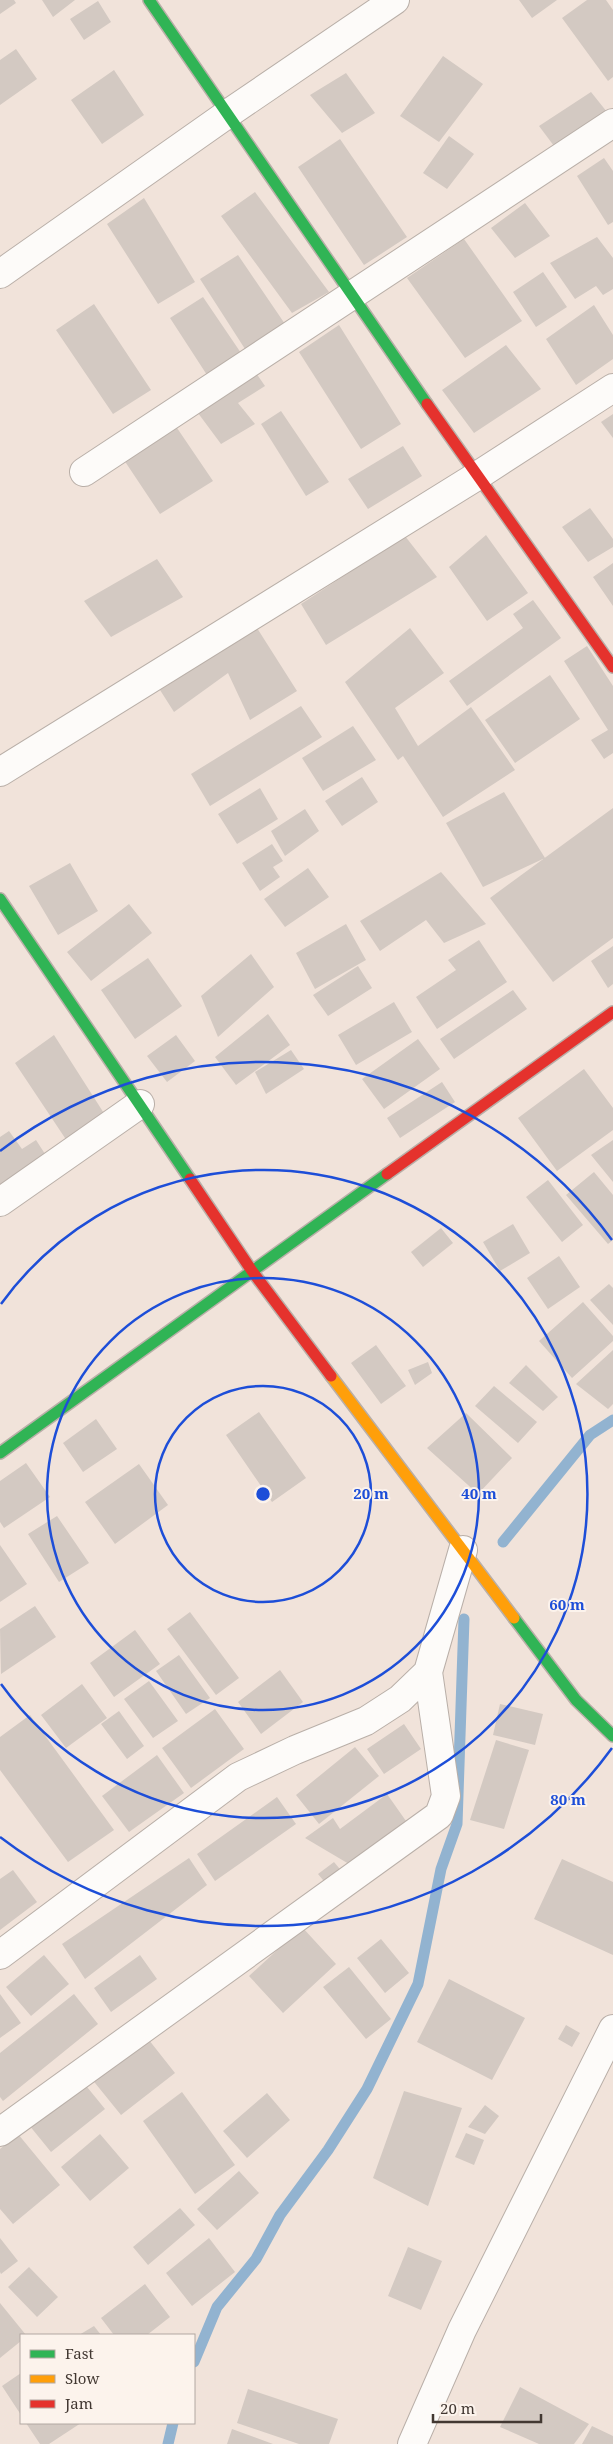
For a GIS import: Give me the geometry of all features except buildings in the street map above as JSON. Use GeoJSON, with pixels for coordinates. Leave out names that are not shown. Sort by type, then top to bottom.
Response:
{"type":"FeatureCollection","features":[{"type":"Feature","properties":{"kind":"street"},"geometry":{"type":"LineString","coordinates":[[149,0],[226,115],[353,294],[477,476],[613,667]]}},
{"type":"Feature","properties":{"kind":"street"},"geometry":{"type":"LineString","coordinates":[[0,274],[226,115],[395,0]]}},
{"type":"Feature","properties":{"kind":"street"},"geometry":{"type":"LineString","coordinates":[[84,472],[613,123]]}},
{"type":"Feature","properties":{"kind":"street"},"geometry":{"type":"LineString","coordinates":[[0,772],[477,476],[613,388]]}},
{"type":"Feature","properties":{"kind":"street"},"geometry":{"type":"LineString","coordinates":[[0,899],[252,1271],[576,1700],[613,1736]]}},
{"type":"Feature","properties":{"kind":"street"},"geometry":{"type":"LineString","coordinates":[[0,1453],[613,1012]]}},
{"type":"Feature","properties":{"kind":"street"},"geometry":{"type":"LineString","coordinates":[[0,1202],[140,1104]]}},
{"type":"Feature","properties":{"kind":"street"},"geometry":{"type":"LineString","coordinates":[[0,2132],[439,1815],[446,1796],[428,1672],[463,1550]]}},
{"type":"Feature","properties":{"kind":"street"},"geometry":{"type":"LineString","coordinates":[[0,1955],[238,1777],[294,1750],[366,1721],[400,1699],[428,1672]]}},
{"type":"Feature","properties":{"kind":"street"},"geometry":{"type":"LineString","coordinates":[[412,2444],[462,2330],[613,2029]]}},
{"type":"Feature","properties":{"kind":"waterway"},"geometry":{"type":"LineString","coordinates":[[503,1542],[590,1435],[613,1420]]}},
{"type":"Feature","properties":{"kind":"waterway"},"geometry":{"type":"LineString","coordinates":[[195,2360],[217,2307],[256,2259],[280,2215],[328,2150],[367,2089],[418,1984],[441,1869],[457,1824],[464,1619]]}},
{"type":"Feature","properties":{"kind":"waterway"},"geometry":{"type":"LineString","coordinates":[[168,2444],[173,2424]]}},
{"type":"Feature","properties":{"kind":"traffic: fast"},"geometry":{"type":"LineString","coordinates":[[149,0],[427,404]]}},
{"type":"Feature","properties":{"kind":"traffic: fast"},"geometry":{"type":"LineString","coordinates":[[0,899],[190,1179]]}},
{"type":"Feature","properties":{"kind":"traffic: fast"},"geometry":{"type":"LineString","coordinates":[[0,1453],[387,1174]]}},
{"type":"Feature","properties":{"kind":"traffic: fast"},"geometry":{"type":"LineString","coordinates":[[514,1618],[576,1700],[613,1736]]}},
{"type":"Feature","properties":{"kind":"traffic: slow"},"geometry":{"type":"LineString","coordinates":[[331,1376],[514,1618]]}},
{"type":"Feature","properties":{"kind":"traffic: jam"},"geometry":{"type":"LineString","coordinates":[[427,404],[613,667]]}},
{"type":"Feature","properties":{"kind":"traffic: jam"},"geometry":{"type":"LineString","coordinates":[[387,1174],[613,1012]]}},
{"type":"Feature","properties":{"kind":"traffic: jam"},"geometry":{"type":"LineString","coordinates":[[190,1179],[252,1271],[331,1376]]}}]}
